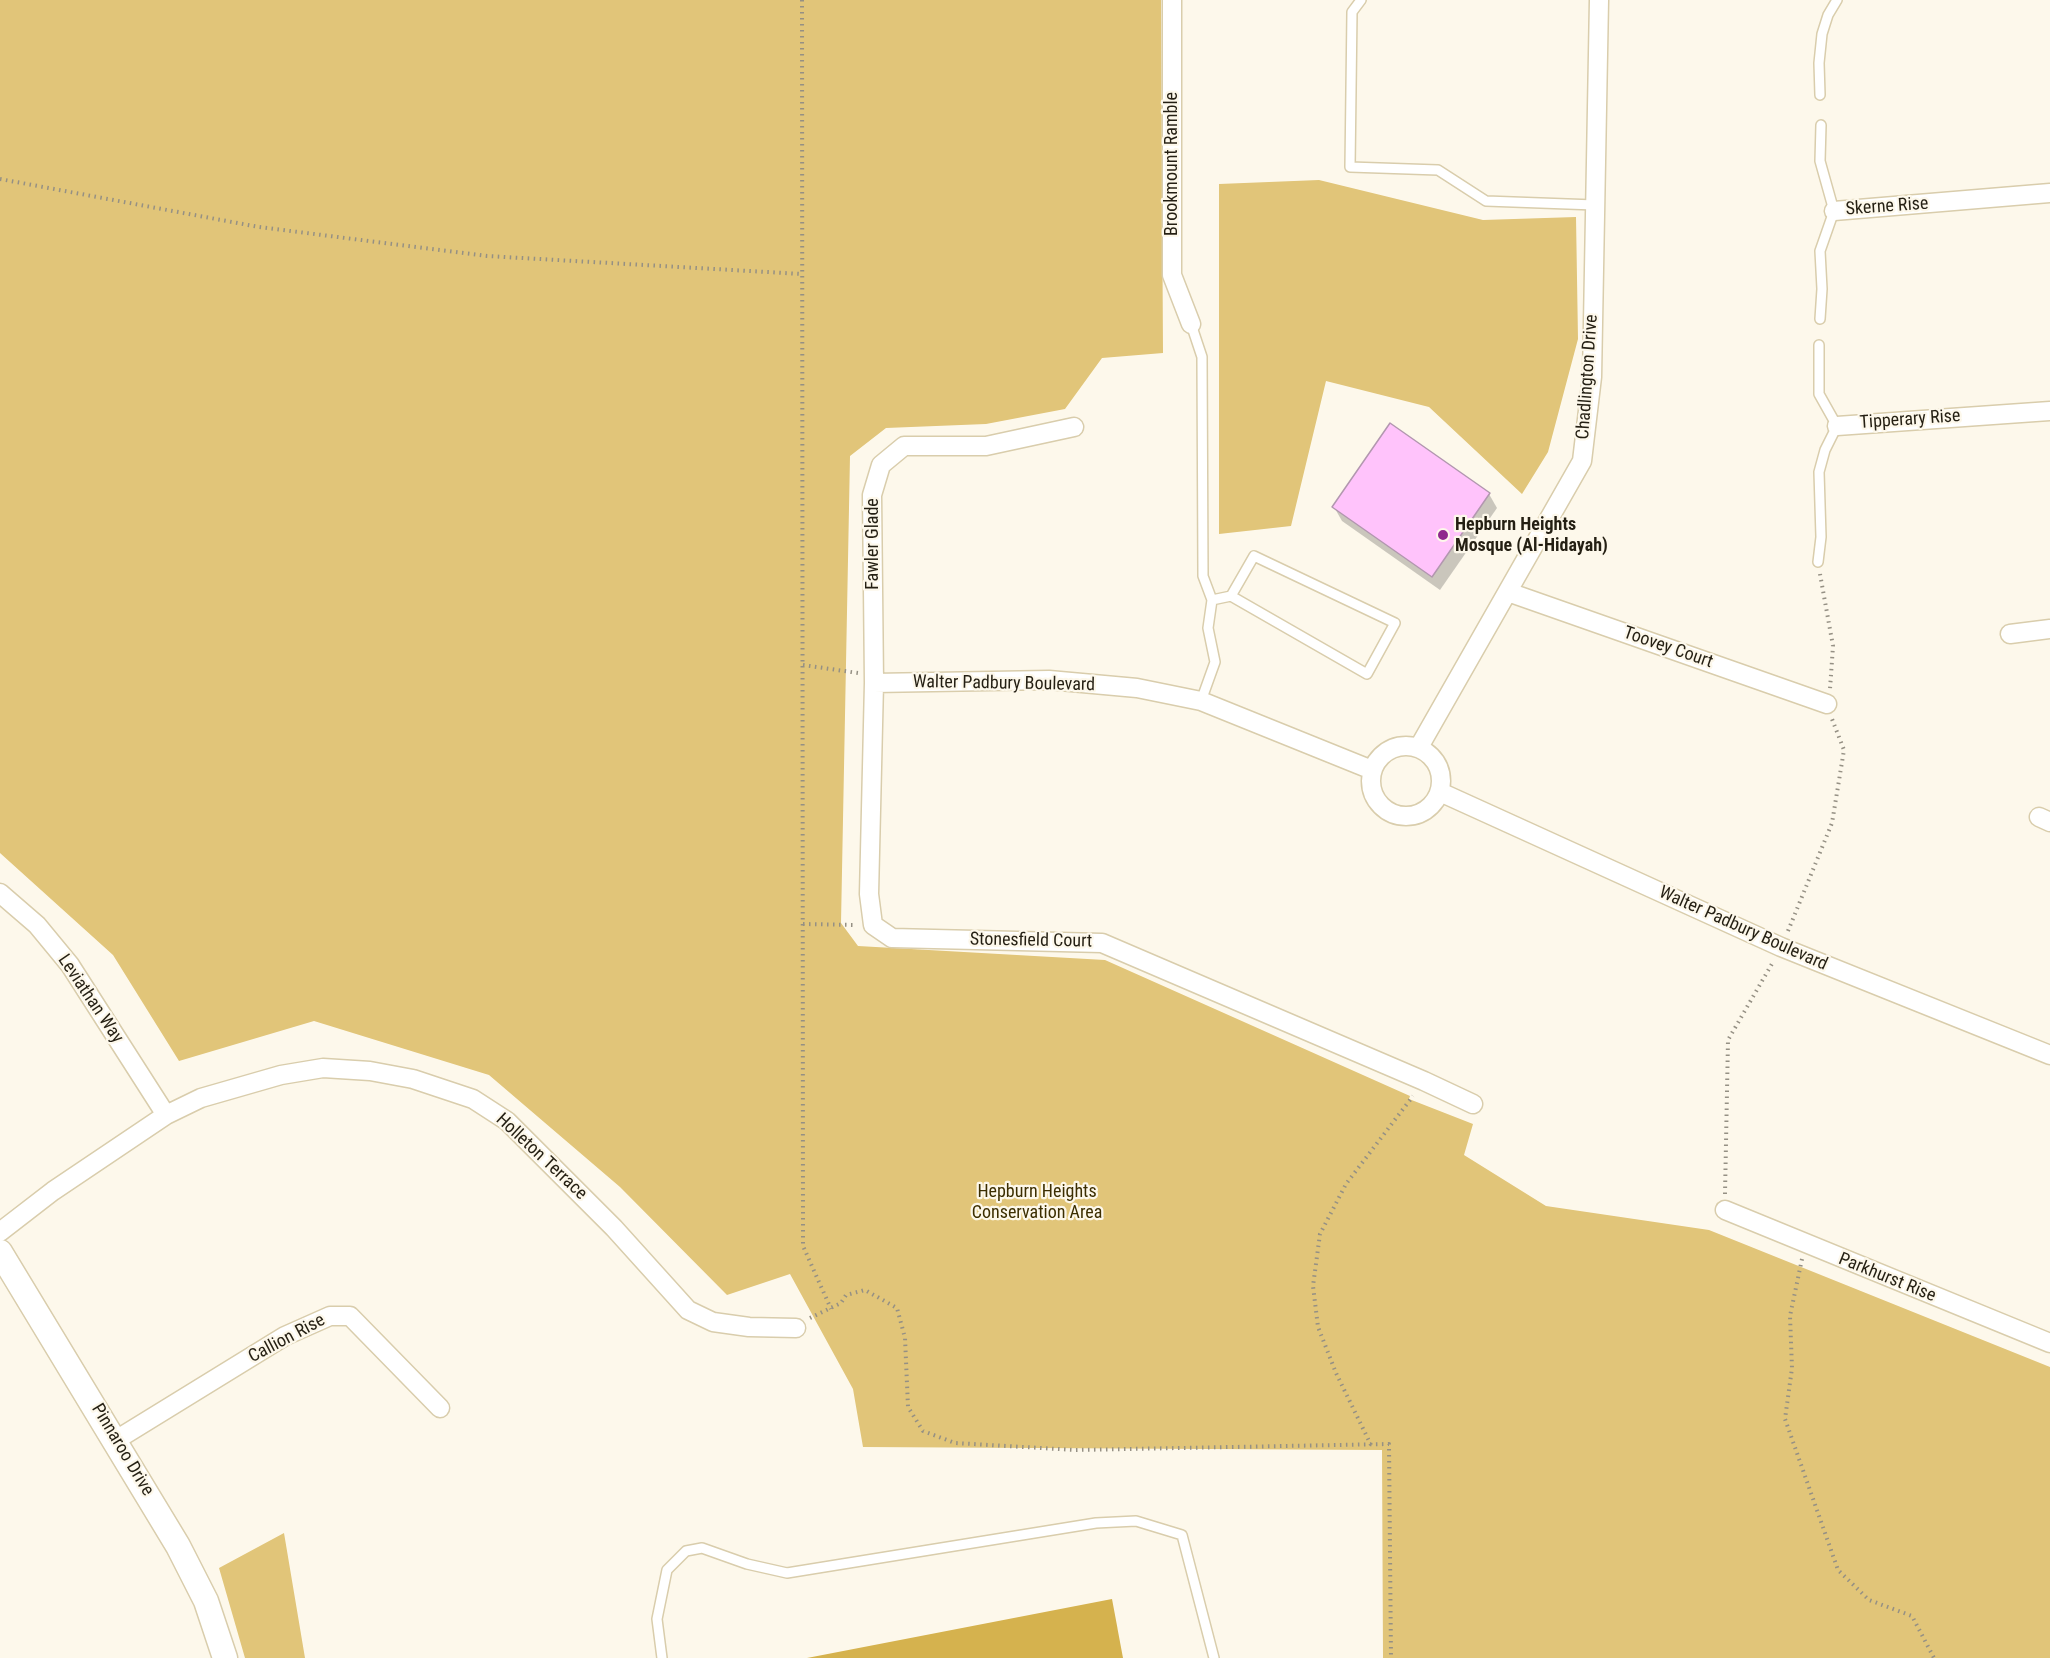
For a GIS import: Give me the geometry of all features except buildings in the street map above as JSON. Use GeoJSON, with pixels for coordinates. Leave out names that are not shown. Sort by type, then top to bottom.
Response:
{"type":"FeatureCollection","features":[{"type":"Feature","properties":{"kind":"street","name":"Brookmount Ramble"},"geometry":{"type":"LineString","coordinates":[[1172,0],[1172,275],[1191,324]]}},
{"type":"Feature","properties":{"kind":"street","name":"Chadlington Drive"},"geometry":{"type":"LineString","coordinates":[[1419,747],[1582,461],[1592,376],[1595,1]]}},
{"type":"Feature","properties":{"kind":"street","name":"Skerne Rise"},"geometry":{"type":"LineString","coordinates":[[1834,211],[2050,193]]}},
{"type":"Feature","properties":{"kind":"street","name":"Tipperary Rise"},"geometry":{"type":"LineString","coordinates":[[1837,426],[2050,411]]}},
{"type":"Feature","properties":{"kind":"street","name":"Fawler Glade"},"geometry":{"type":"LineString","coordinates":[[874,683],[872,495],[881,465],[904,446],[986,446],[1074,427]]}},
{"type":"Feature","properties":{"kind":"street","name":"Toovey Court"},"geometry":{"type":"LineString","coordinates":[[1509,592],[1827,705]]}},
{"type":"Feature","properties":{"kind":"street"},"geometry":{"type":"LineString","coordinates":[[2010,633],[2050,629]]}},
{"type":"Feature","properties":{"kind":"street","name":"Walter Padbury Boulevard"},"geometry":{"type":"LineString","coordinates":[[874,683],[1049,680],[1137,688],[1201,701],[1372,770]]}},
{"type":"Feature","properties":{"kind":"street"},"geometry":{"type":"LineString","coordinates":[[873,925],[869,894],[874,683]]}},
{"type":"Feature","properties":{"kind":"street"},"geometry":{"type":"LineString","coordinates":[[1399,746],[1419,747],[1430,754],[1437,764],[1441,775],[1440,792],[1435,803],[1425,812],[1402,817],[1389,812],[1379,804],[1372,788],[1372,770],[1378,759],[1388,751],[1399,746]]}},
{"type":"Feature","properties":{"kind":"street","name":"Walter Padbury Boulevard"},"geometry":{"type":"LineString","coordinates":[[1440,792],[1781,948],[2050,1055]]}},
{"type":"Feature","properties":{"kind":"street","name":"Leviathan Way"},"geometry":{"type":"LineString","coordinates":[[0,893],[37,925],[70,965],[166,1115]]}},
{"type":"Feature","properties":{"kind":"street","name":"Stonesfield Court"},"geometry":{"type":"LineString","coordinates":[[873,925],[892,938],[1102,943],[1473,1104]]}},
{"type":"Feature","properties":{"kind":"street","name":"Holleton Terrace"},"geometry":{"type":"LineString","coordinates":[[0,1232],[53,1191],[166,1115],[201,1098],[239,1085],[324,1068],[370,1071],[413,1079],[473,1099],[507,1121],[614,1228],[688,1310],[713,1322],[749,1327],[796,1328]]}},
{"type":"Feature","properties":{"kind":"street","name":"Parkhurst Rise"},"geometry":{"type":"LineString","coordinates":[[1725,1210],[2050,1343]]}},
{"type":"Feature","properties":{"kind":"street","name":"Pinnaroo Drive"},"geometry":{"type":"LineString","coordinates":[[0,1252],[116,1440],[178,1546],[201,1592],[225,1658]]}},
{"type":"Feature","properties":{"kind":"street","name":"Callion Rise"},"geometry":{"type":"LineString","coordinates":[[116,1440],[285,1336],[330,1316],[350,1316],[440,1408]]}},
{"type":"Feature","properties":{"kind":"lane"},"geometry":{"type":"LineString","coordinates":[[1361,0],[1352,12],[1350,167],[1438,170],[1486,201],[1594,205]]}},
{"type":"Feature","properties":{"kind":"lane"},"geometry":{"type":"LineString","coordinates":[[1820,95],[1819,63],[1822,34],[1828,15],[1837,0]]}},
{"type":"Feature","properties":{"kind":"lane"},"geometry":{"type":"LineString","coordinates":[[1821,125],[1820,161],[1834,211]]}},
{"type":"Feature","properties":{"kind":"lane","name":"Skerne Rise"},"geometry":{"type":"LineString","coordinates":[[1820,319],[1822,289],[1820,251],[1834,211]]}},
{"type":"Feature","properties":{"kind":"lane"},"geometry":{"type":"LineString","coordinates":[[1191,324],[1203,357],[1203,576],[1212,600],[1208,628],[1215,662],[1201,701]]}},
{"type":"Feature","properties":{"kind":"lane"},"geometry":{"type":"LineString","coordinates":[[1819,345],[1819,394],[1837,426]]}},
{"type":"Feature","properties":{"kind":"lane","name":"Tipperary Rise"},"geometry":{"type":"LineString","coordinates":[[1818,562],[1821,537],[1819,472],[1825,450],[1837,426]]}},
{"type":"Feature","properties":{"kind":"lane"},"geometry":{"type":"LineString","coordinates":[[1212,600],[1231,596],[1367,674],[1395,623],[1254,556],[1231,596]]}},
{"type":"Feature","properties":{"kind":"lane"},"geometry":{"type":"LineString","coordinates":[[662,1658],[657,1619],[667,1570],[686,1551],[702,1548],[747,1564],[787,1573],[1096,1523],[1136,1521],[1182,1535],[1214,1658]]}},
{"type":"Feature","properties":{"kind":"path"},"geometry":{"type":"LineString","coordinates":[[802,0],[803,1246],[831,1309]]}},
{"type":"Feature","properties":{"kind":"path"},"geometry":{"type":"LineString","coordinates":[[0,179],[259,227],[487,256],[802,274]]}},
{"type":"Feature","properties":{"kind":"path"},"geometry":{"type":"LineString","coordinates":[[1725,1210],[1728,1040],[1781,948],[1832,823],[1844,750],[1827,705],[1833,676],[1833,646],[1818,562]]}},
{"type":"Feature","properties":{"kind":"path"},"geometry":{"type":"LineString","coordinates":[[803,665],[859,673],[874,683]]}},
{"type":"Feature","properties":{"kind":"path"},"geometry":{"type":"LineString","coordinates":[[803,924],[873,925]]}},
{"type":"Feature","properties":{"kind":"path"},"geometry":{"type":"LineString","coordinates":[[1371,1445],[1336,1373],[1318,1327],[1313,1286],[1320,1234],[1346,1185],[1424,1081]]}},
{"type":"Feature","properties":{"kind":"path"},"geometry":{"type":"LineString","coordinates":[[1808,1245],[1799,1265],[1790,1316],[1792,1368],[1785,1419],[1838,1570],[1869,1600],[1912,1616],[1934,1658]]}},
{"type":"Feature","properties":{"kind":"path"},"geometry":{"type":"LineString","coordinates":[[796,1328],[813,1316],[842,1303],[846,1295],[865,1290],[897,1308],[905,1338],[908,1407],[923,1431],[955,1443],[1075,1450],[1389,1444],[1391,1658]]}},
{"type":"Feature","properties":{"kind":"green space","name":"Hepburn Heights Conservation Area"},"geometry":{"type":"Polygon","coordinates":[[[0,0],[1161,0],[1163,353],[1102,358],[1065,409],[986,424],[886,428],[850,456],[841,923],[858,946],[1105,960],[1410,1096],[1409,1099],[1473,1124],[1464,1155],[1546,1206],[1709,1230],[2050,1367],[2050,1658],[1383,1658],[1382,1450],[863,1447],[853,1389],[790,1274],[727,1295],[620,1187],[489,1075],[314,1021],[179,1061],[113,955],[0,853],[0,0]]]}},
{"type":"Feature","properties":{"kind":"green space"},"geometry":{"type":"Polygon","coordinates":[[[1319,180],[1483,220],[1576,217],[1578,339],[1548,452],[1522,494],[1429,407],[1326,381],[1291,526],[1219,534],[1219,184],[1319,180]]]}},
{"type":"Feature","properties":{"kind":"green space"},"geometry":{"type":"Polygon","coordinates":[[[284,1533],[305,1658],[245,1658],[219,1568],[284,1533]]]}},
{"type":"Feature","properties":{"kind":"shaded area"},"geometry":{"type":"Polygon","coordinates":[[[1112,1599],[1123,1658],[807,1658],[1112,1599]]]}},
{"type":"Feature","properties":{"kind":"place","name":"Hepburn Heights Mosque (Al-Hidayah)"},"geometry":{"type":"Point","coordinates":[1443,535]}}]}
